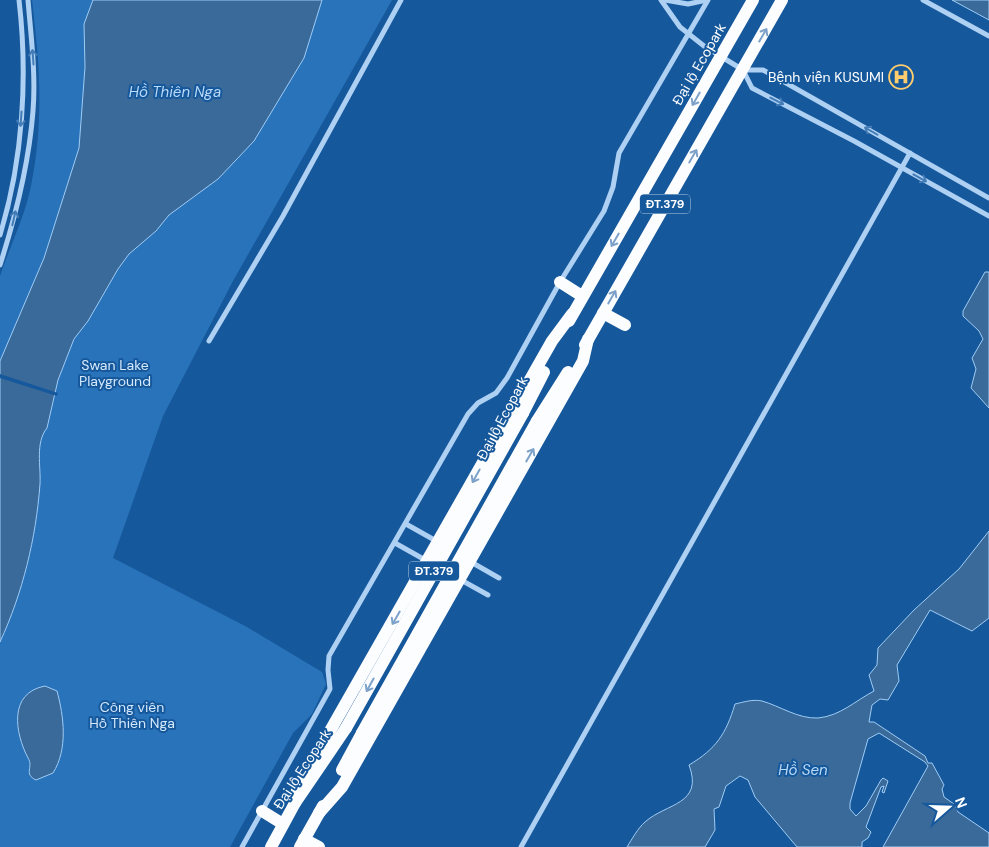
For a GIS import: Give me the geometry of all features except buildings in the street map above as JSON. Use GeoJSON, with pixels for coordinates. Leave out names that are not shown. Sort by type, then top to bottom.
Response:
{"type":"FeatureCollection","features":[{"type":"Feature","properties":{"kind":"highway","name":"Đại lộ Ecopark"},"geometry":{"type":"LineString","coordinates":[[271,847],[295,804],[346,728],[523,414],[582,296],[753,0]]}},
{"type":"Feature","properties":{"kind":"highway","name":"ĐT.379"},"geometry":{"type":"LineString","coordinates":[[302,843],[538,421],[588,339],[782,0]]}},
{"type":"Feature","properties":{"kind":"highway"},"geometry":{"type":"LineString","coordinates":[[560,282],[582,296]]}},
{"type":"Feature","properties":{"kind":"highway"},"geometry":{"type":"LineString","coordinates":[[603,313],[625,325]]}},
{"type":"Feature","properties":{"kind":"highway"},"geometry":{"type":"LineString","coordinates":[[295,804],[297,789],[428,562],[552,341],[572,314]]}},
{"type":"Feature","properties":{"kind":"highway"},"geometry":{"type":"LineString","coordinates":[[319,813],[342,787],[583,361],[588,339]]}},
{"type":"Feature","properties":{"kind":"highway"},"geometry":{"type":"LineString","coordinates":[[262,811],[284,824]]}},
{"type":"Feature","properties":{"kind":"highway"},"geometry":{"type":"LineString","coordinates":[[302,843],[319,847]]}},
{"type":"Feature","properties":{"kind":"street"},"geometry":{"type":"LineString","coordinates":[[209,341],[282,216],[401,0]]}},
{"type":"Feature","properties":{"kind":"street"},"geometry":{"type":"LineString","coordinates":[[661,0],[688,35],[721,57],[743,70],[763,70],[989,198]]}},
{"type":"Feature","properties":{"kind":"street"},"geometry":{"type":"LineString","coordinates":[[665,0],[688,4],[707,0]]}},
{"type":"Feature","properties":{"kind":"street"},"geometry":{"type":"LineString","coordinates":[[242,847],[330,689],[329,656],[468,414],[478,402],[496,393],[560,282],[604,211],[613,188],[619,152],[707,0]]}},
{"type":"Feature","properties":{"kind":"street"},"geometry":{"type":"LineString","coordinates":[[923,0],[989,36]]}},
{"type":"Feature","properties":{"kind":"street"},"geometry":{"type":"LineString","coordinates":[[0,235],[18,152],[23,72],[20,2],[28,1],[34,75],[33,111],[28,153],[11,230],[0,265]]}},
{"type":"Feature","properties":{"kind":"street"},"geometry":{"type":"LineString","coordinates":[[743,70],[752,88],[989,216]]}},
{"type":"Feature","properties":{"kind":"street"},"geometry":{"type":"LineString","coordinates":[[18,152],[28,153]]}},
{"type":"Feature","properties":{"kind":"street"},"geometry":{"type":"LineString","coordinates":[[521,847],[910,154]]}},
{"type":"Feature","properties":{"kind":"street"},"geometry":{"type":"LineString","coordinates":[[406,524],[499,578]]}},
{"type":"Feature","properties":{"kind":"street"},"geometry":{"type":"LineString","coordinates":[[395,543],[488,595]]}},
{"type":"Feature","properties":{"kind":"green space","name":"Công viên Hồ Thiên Nga"},"geometry":{"type":"Polygon","coordinates":[[[32,0],[392,0],[233,281],[163,416],[113,558],[247,627],[322,672],[326,684],[312,714],[293,733],[230,847],[0,847],[0,276],[25,208],[31,186],[38,138],[39,70],[32,0]]]}},
{"type":"Feature","properties":{"kind":"water","name":"Hồ Thiên Nga"},"geometry":{"type":"Polygon","coordinates":[[[93,0],[322,0],[304,58],[254,141],[218,179],[169,215],[156,231],[129,254],[118,269],[88,321],[74,339],[58,380],[47,428],[41,441],[39,455],[40,484],[32,545],[22,584],[0,642],[0,361],[44,258],[79,148],[85,67],[84,24],[93,0]]]}},
{"type":"Feature","properties":{"kind":"water"},"geometry":{"type":"Polygon","coordinates":[[[952,0],[989,0],[989,20],[952,0]]]}},
{"type":"Feature","properties":{"kind":"water"},"geometry":{"type":"Polygon","coordinates":[[[985,272],[989,272],[989,408],[971,388],[976,369],[972,358],[983,339],[979,331],[963,316],[963,311],[985,272]]]}},
{"type":"Feature","properties":{"kind":"water","name":"Hồ Sen"},"geometry":{"type":"Polygon","coordinates":[[[989,531],[989,618],[972,631],[930,610],[897,665],[899,681],[888,700],[880,699],[872,705],[869,722],[874,722],[925,756],[928,763],[932,763],[944,785],[942,789],[944,797],[954,804],[958,812],[989,833],[989,847],[883,847],[928,766],[925,762],[879,733],[868,739],[850,803],[850,809],[856,816],[866,806],[881,780],[883,778],[888,781],[884,793],[882,792],[884,786],[881,787],[866,827],[871,832],[868,838],[862,842],[862,847],[797,847],[755,797],[748,780],[740,776],[726,786],[719,807],[714,809],[715,830],[705,847],[627,847],[645,822],[687,796],[691,788],[692,778],[689,765],[706,753],[719,740],[728,724],[735,704],[762,701],[796,714],[818,718],[840,711],[874,691],[869,675],[877,665],[878,648],[914,610],[959,569],[989,531]]]}},
{"type":"Feature","properties":{"kind":"water"},"geometry":{"type":"Polygon","coordinates":[[[45,686],[57,691],[63,722],[63,743],[58,764],[53,773],[36,780],[29,773],[30,761],[20,737],[18,715],[20,705],[25,697],[33,690],[45,686]]]}},
{"type":"Feature","properties":{"kind":"pier"},"geometry":{"type":"Polygon","coordinates":[[[0,374],[58,393],[57,396],[0,378],[0,374]]]}},
{"type":"Feature","properties":{"kind":"place","name":"Bệnh viện KUSUMI"},"geometry":{"type":"Point","coordinates":[901,77]}},
{"type":"Feature","properties":{"kind":"park label","name":"Swan Lake Playground"},"geometry":{"type":"Point","coordinates":[115,374]}}]}
